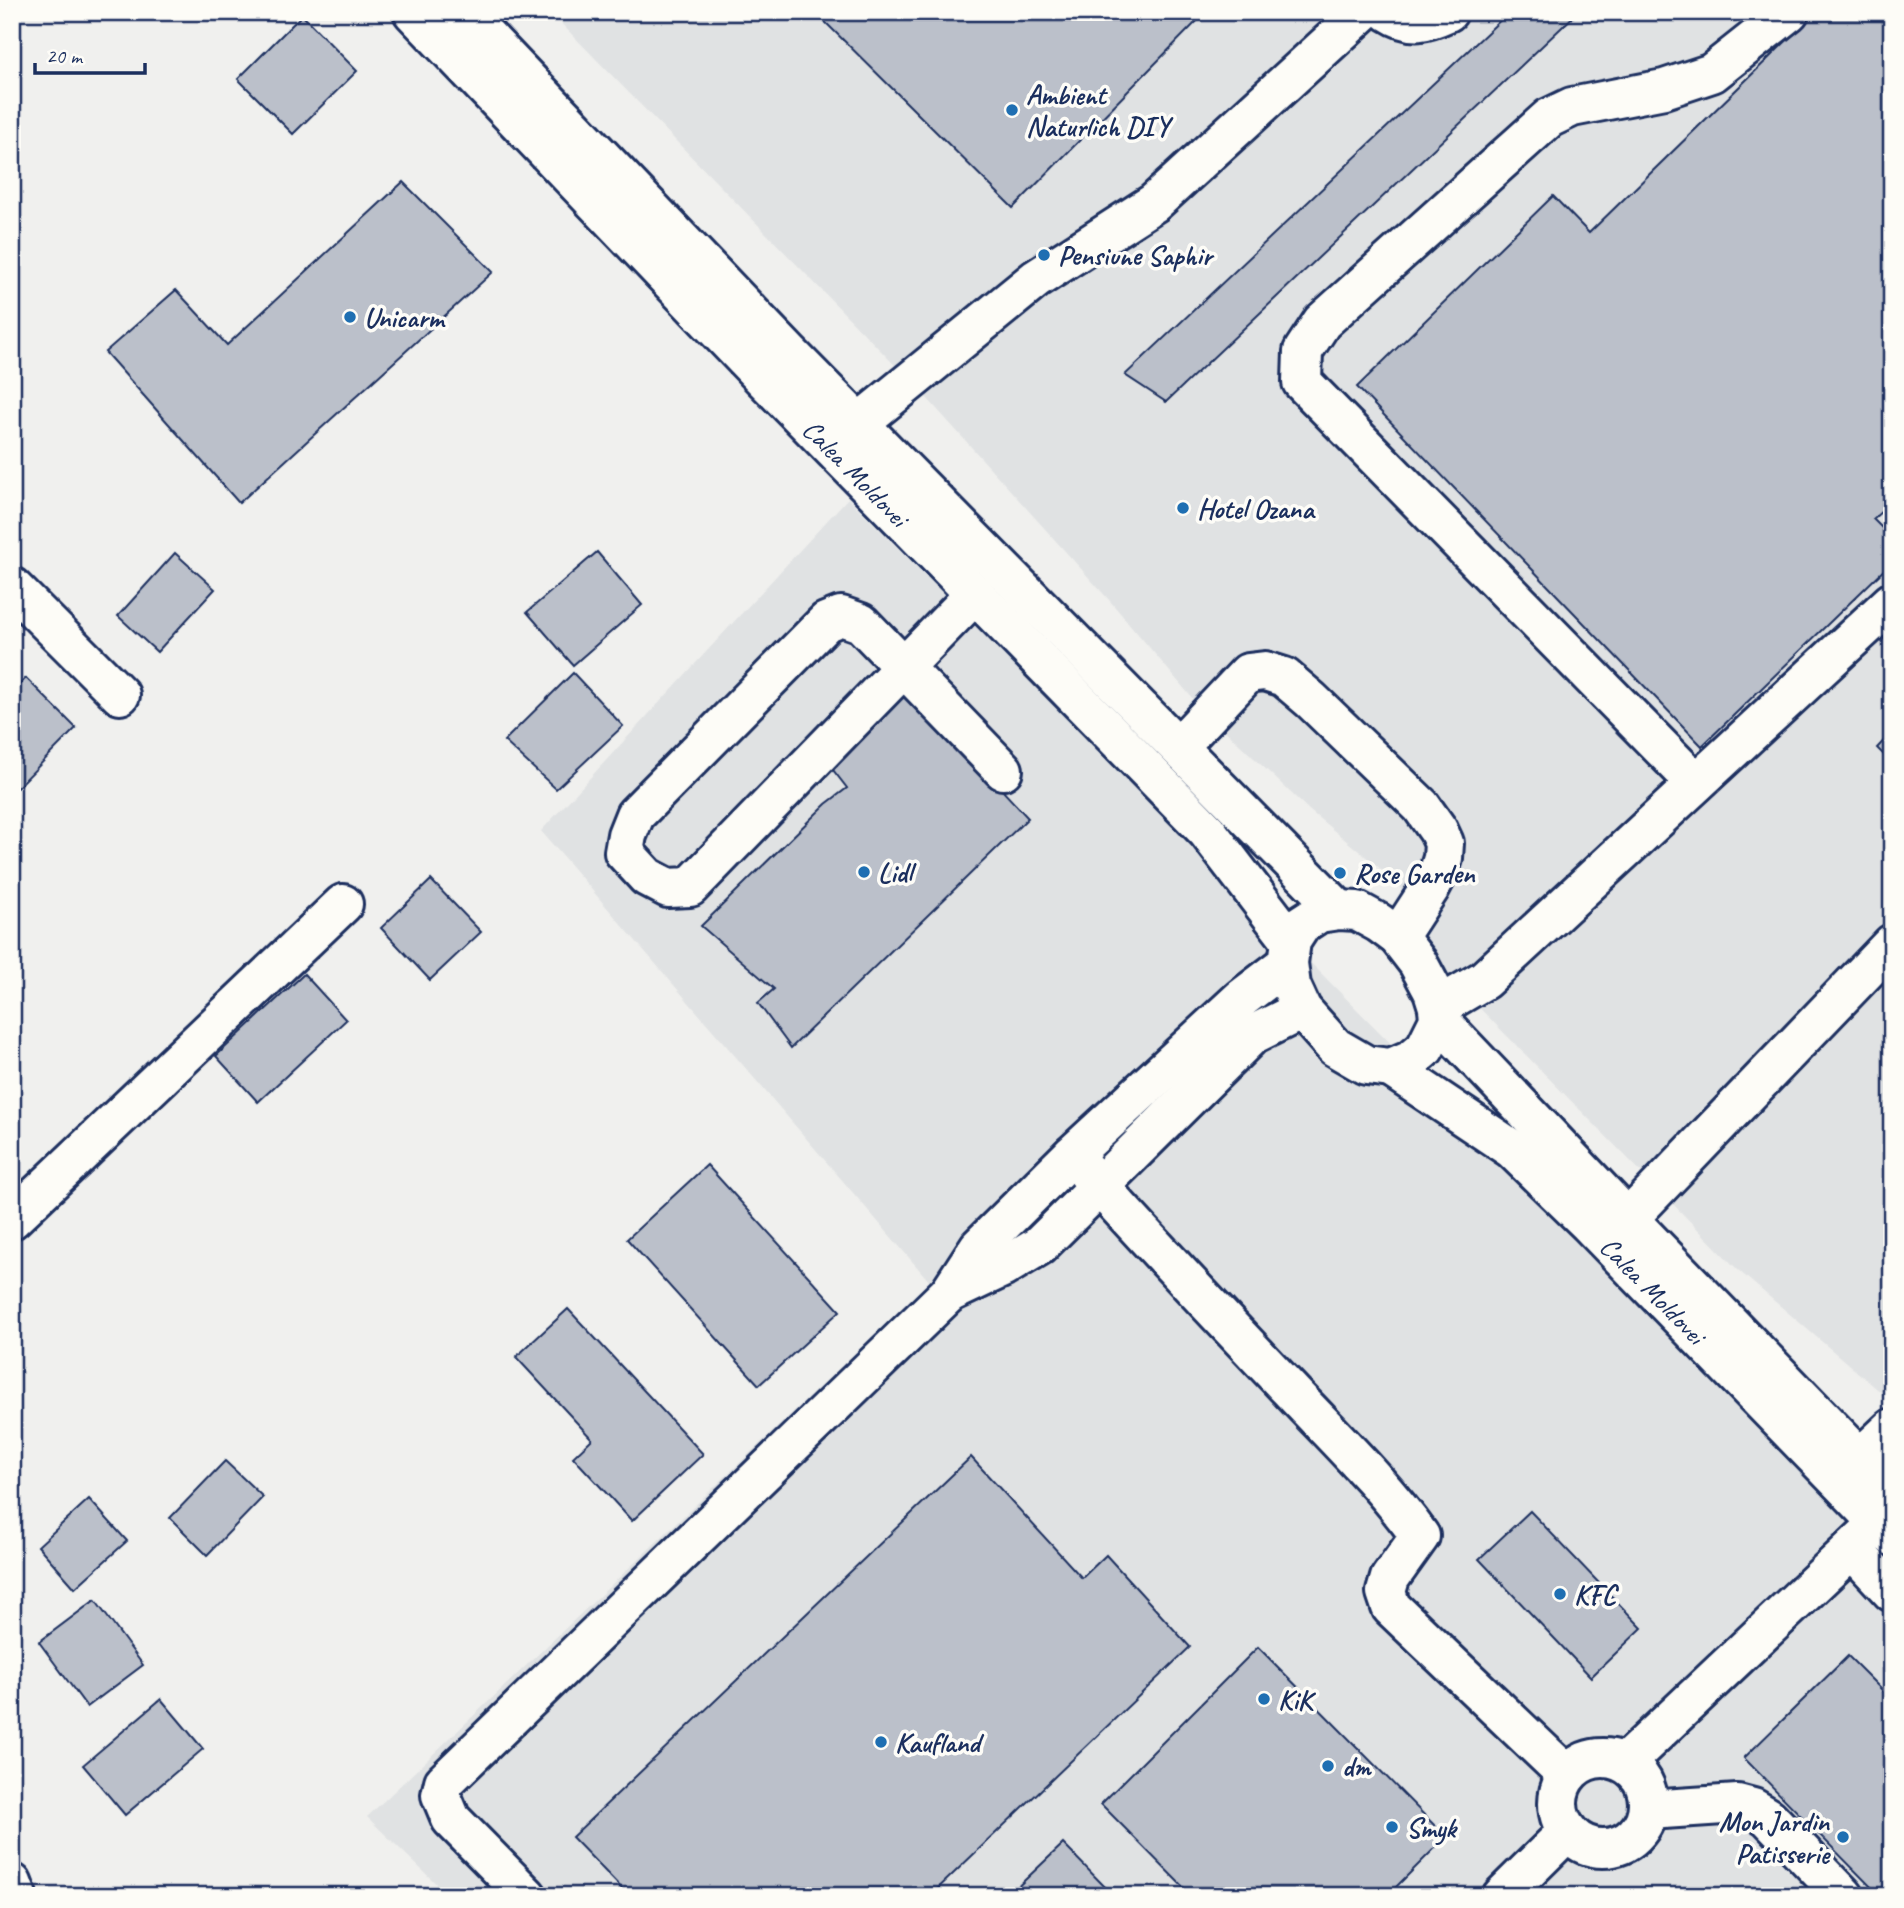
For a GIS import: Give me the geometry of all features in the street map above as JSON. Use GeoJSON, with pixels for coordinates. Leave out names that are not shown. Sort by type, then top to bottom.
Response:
{"type":"FeatureCollection","features":[{"type":"Feature","properties":{"kind":"main road","name":"Calea Moldovei"},"geometry":{"type":"LineString","coordinates":[[413,12],[763,378],[1207,831],[1290,952]]}},
{"type":"Feature","properties":{"kind":"main road","name":"Calea Moldovei"},"geometry":{"type":"LineString","coordinates":[[463,12],[789,353],[1339,910]]}},
{"type":"Feature","properties":{"kind":"main road"},"geometry":{"type":"LineString","coordinates":[[859,424],[1036,279],[1154,203],[1363,12]]}},
{"type":"Feature","properties":{"kind":"main road"},"geometry":{"type":"LineString","coordinates":[[1390,12],[1412,22],[1426,21],[1448,12]]}},
{"type":"Feature","properties":{"kind":"main road"},"geometry":{"type":"LineString","coordinates":[[1696,783],[1302,382],[1303,351],[1322,322],[1549,118],[1572,107],[1664,89],[1713,73],[1789,12]]}},
{"type":"Feature","properties":{"kind":"main road"},"geometry":{"type":"LineString","coordinates":[[12,587],[120,695]]}},
{"type":"Feature","properties":{"kind":"main road"},"geometry":{"type":"LineString","coordinates":[[975,594],[904,667],[690,887],[668,888],[647,877],[624,852],[635,816],[826,622],[841,616],[861,623],[904,667],[1003,770]]}},
{"type":"Feature","properties":{"kind":"main road"},"geometry":{"type":"LineString","coordinates":[[1290,952],[1291,986],[1302,1010],[1335,1047],[1366,1065],[1391,1068],[1412,1059],[1424,1048],[1438,1014],[1483,980],[1892,602]]}},
{"type":"Feature","properties":{"kind":"main road"},"geometry":{"type":"LineString","coordinates":[[1179,746],[1248,673],[1265,671],[1283,677],[1311,700],[1421,806],[1444,843],[1439,871],[1398,937]]}},
{"type":"Feature","properties":{"kind":"main road"},"geometry":{"type":"LineString","coordinates":[[12,1219],[343,904]]}},
{"type":"Feature","properties":{"kind":"main road"},"geometry":{"type":"LineString","coordinates":[[527,1896],[451,1819],[441,1795],[444,1782],[949,1293],[979,1247],[1072,1155],[1290,952],[1303,923],[1319,913],[1339,910],[1357,911],[1379,923],[1398,937],[1418,963],[1433,991],[1438,1014]]}},
{"type":"Feature","properties":{"kind":"main road"},"geometry":{"type":"LineString","coordinates":[[1628,1219],[1892,944]]}},
{"type":"Feature","properties":{"kind":"main road"},"geometry":{"type":"LineString","coordinates":[[949,1293],[1004,1267],[1039,1246],[1252,1035],[1302,1010]]}},
{"type":"Feature","properties":{"kind":"main road","name":"Calea Moldovei"},"geometry":{"type":"LineString","coordinates":[[1438,1014],[1628,1219],[1860,1458],[1887,1517]]}},
{"type":"Feature","properties":{"kind":"main road","name":"Calea Moldovei"},"geometry":{"type":"LineString","coordinates":[[1391,1068],[1512,1149],[1887,1517]]}},
{"type":"Feature","properties":{"kind":"main road"},"geometry":{"type":"LineString","coordinates":[[1072,1155],[1141,1233],[1356,1459],[1409,1520],[1420,1536],[1390,1578],[1386,1592],[1391,1607],[1567,1775]]}},
{"type":"Feature","properties":{"kind":"main road"},"geometry":{"type":"LineString","coordinates":[[1860,1458],[1892,1427]]}},
{"type":"Feature","properties":{"kind":"main road"},"geometry":{"type":"LineString","coordinates":[[1625,1763],[1887,1517]]}},
{"type":"Feature","properties":{"kind":"main road"},"geometry":{"type":"LineString","coordinates":[[1852,1549],[1892,1592]]}},
{"type":"Feature","properties":{"kind":"main road"},"geometry":{"type":"LineString","coordinates":[[1607,1757],[1625,1763],[1634,1769],[1643,1781],[1648,1795],[1644,1824],[1634,1836],[1615,1847],[1592,1847],[1579,1841],[1567,1831],[1560,1818],[1557,1803],[1560,1788],[1567,1775],[1578,1765],[1592,1759],[1607,1757]]}},
{"type":"Feature","properties":{"kind":"main road"},"geometry":{"type":"LineString","coordinates":[[1648,1810],[1738,1804],[1753,1808],[1768,1817],[1844,1896]]}},
{"type":"Feature","properties":{"kind":"main road"},"geometry":{"type":"LineString","coordinates":[[1502,1896],[1567,1831]]}},
{"type":"Feature","properties":{"kind":"main road"},"geometry":{"type":"LineString","coordinates":[[12,1884],[17,1896]]}},
{"type":"Feature","properties":{"kind":"shaded area"},"geometry":{"type":"Polygon","coordinates":[[[550,12],[1892,12],[1892,1382],[1883,1394],[1738,1270],[1444,972],[1398,883],[1310,811],[1199,706],[1110,601],[927,398],[550,12]]]}},
{"type":"Feature","properties":{"kind":"shaded area"},"geometry":{"type":"Polygon","coordinates":[[[848,498],[1892,1547],[1892,1896],[449,1896],[367,1817],[930,1282],[541,831],[848,498]]]}},
{"type":"Feature","properties":{"kind":"building","name":"Ambient Naturlich DIY"},"geometry":{"type":"Polygon","coordinates":[[[815,12],[1206,12],[1013,208],[815,12]]]}},
{"type":"Feature","properties":{"kind":"building"},"geometry":{"type":"Polygon","coordinates":[[[1509,12],[1578,12],[1166,402],[1125,375],[1509,12]]]}},
{"type":"Feature","properties":{"kind":"building"},"geometry":{"type":"Polygon","coordinates":[[[1816,12],[1892,12],[1892,502],[1873,519],[1892,538],[1892,562],[1702,746],[1357,387],[1553,196],[1589,233],[1816,12]]]}},
{"type":"Feature","properties":{"kind":"building"},"geometry":{"type":"Polygon","coordinates":[[[302,15],[357,71],[293,134],[238,79],[302,15]]]}},
{"type":"Feature","properties":{"kind":"building","name":"Unicarm"},"geometry":{"type":"Polygon","coordinates":[[[403,182],[493,272],[239,503],[105,352],[176,290],[227,345],[403,182]]]}},
{"type":"Feature","properties":{"kind":"building"},"geometry":{"type":"Polygon","coordinates":[[[597,552],[642,605],[573,665],[527,612],[597,552]]]}},
{"type":"Feature","properties":{"kind":"building"},"geometry":{"type":"Polygon","coordinates":[[[175,553],[215,589],[157,652],[118,616],[175,553]]]}},
{"type":"Feature","properties":{"kind":"building"},"geometry":{"type":"Polygon","coordinates":[[[573,673],[623,726],[556,789],[504,741],[573,673]]]}},
{"type":"Feature","properties":{"kind":"building"},"geometry":{"type":"Polygon","coordinates":[[[26,678],[76,728],[17,788],[12,784],[12,692],[26,678]]]}},
{"type":"Feature","properties":{"kind":"building","name":"Lidl"},"geometry":{"type":"Polygon","coordinates":[[[908,689],[1028,818],[791,1048],[758,1003],[774,989],[701,926],[826,804],[847,788],[830,766],[908,689]]]}},
{"type":"Feature","properties":{"kind":"building"},"geometry":{"type":"Polygon","coordinates":[[[1892,732],[1892,763],[1877,748],[1892,732]]]}},
{"type":"Feature","properties":{"kind":"building"},"geometry":{"type":"Polygon","coordinates":[[[431,880],[481,932],[430,980],[381,928],[431,880]]]}},
{"type":"Feature","properties":{"kind":"building"},"geometry":{"type":"Polygon","coordinates":[[[304,974],[346,1020],[258,1102],[216,1056],[304,974]]]}},
{"type":"Feature","properties":{"kind":"building"},"geometry":{"type":"Polygon","coordinates":[[[707,1165],[840,1311],[759,1385],[627,1239],[707,1165]]]}},
{"type":"Feature","properties":{"kind":"building"},"geometry":{"type":"Polygon","coordinates":[[[568,1309],[703,1454],[632,1521],[573,1457],[592,1439],[516,1357],[568,1309]]]}},
{"type":"Feature","properties":{"kind":"building","name":"Kaufland"},"geometry":{"type":"Polygon","coordinates":[[[971,1457],[1082,1578],[1106,1555],[1190,1647],[930,1896],[629,1896],[572,1837],[971,1457]]]}},
{"type":"Feature","properties":{"kind":"building"},"geometry":{"type":"Polygon","coordinates":[[[225,1461],[263,1497],[207,1555],[170,1518],[225,1461]]]}},
{"type":"Feature","properties":{"kind":"building"},"geometry":{"type":"Polygon","coordinates":[[[89,1499],[127,1541],[75,1588],[38,1546],[89,1499]]]}},
{"type":"Feature","properties":{"kind":"building","name":"KFC"},"geometry":{"type":"Polygon","coordinates":[[[1530,1511],[1642,1628],[1591,1677],[1479,1559],[1530,1511]]]}},
{"type":"Feature","properties":{"kind":"building"},"geometry":{"type":"Polygon","coordinates":[[[95,1600],[143,1665],[87,1707],[39,1642],[95,1600]]]}},
{"type":"Feature","properties":{"kind":"building"},"geometry":{"type":"Polygon","coordinates":[[[1258,1647],[1446,1837],[1387,1896],[1192,1896],[1101,1804],[1258,1647]]]}},
{"type":"Feature","properties":{"kind":"building"},"geometry":{"type":"Polygon","coordinates":[[[1848,1656],[1892,1700],[1892,1896],[1880,1896],[1744,1758],[1848,1656]]]}},
{"type":"Feature","properties":{"kind":"building"},"geometry":{"type":"Polygon","coordinates":[[[161,1699],[203,1749],[125,1815],[83,1765],[161,1699]]]}},
{"type":"Feature","properties":{"kind":"building"},"geometry":{"type":"Polygon","coordinates":[[[1063,1844],[1114,1896],[1008,1896],[1063,1844]]]}},
{"type":"Feature","properties":{"kind":"place","name":"Ambient Naturlich DIY"},"geometry":{"type":"Point","coordinates":[1012,110]}},
{"type":"Feature","properties":{"kind":"place","name":"Pensiune Saphir"},"geometry":{"type":"Point","coordinates":[1044,255]}},
{"type":"Feature","properties":{"kind":"place","name":"Unicarm"},"geometry":{"type":"Point","coordinates":[350,317]}},
{"type":"Feature","properties":{"kind":"place","name":"Hotel Ozana"},"geometry":{"type":"Point","coordinates":[1183,508]}},
{"type":"Feature","properties":{"kind":"place","name":"Lidl"},"geometry":{"type":"Point","coordinates":[864,872]}},
{"type":"Feature","properties":{"kind":"place","name":"Rose Garden"},"geometry":{"type":"Point","coordinates":[1340,873]}},
{"type":"Feature","properties":{"kind":"place","name":"KFC"},"geometry":{"type":"Point","coordinates":[1560,1594]}},
{"type":"Feature","properties":{"kind":"place","name":"KiK"},"geometry":{"type":"Point","coordinates":[1264,1699]}},
{"type":"Feature","properties":{"kind":"place","name":"Kaufland"},"geometry":{"type":"Point","coordinates":[881,1742]}},
{"type":"Feature","properties":{"kind":"place","name":"dm"},"geometry":{"type":"Point","coordinates":[1328,1766]}},
{"type":"Feature","properties":{"kind":"place","name":"Smyk"},"geometry":{"type":"Point","coordinates":[1392,1827]}},
{"type":"Feature","properties":{"kind":"place","name":"Mon Jardin Patisserie"},"geometry":{"type":"Point","coordinates":[1843,1837]}}]}
